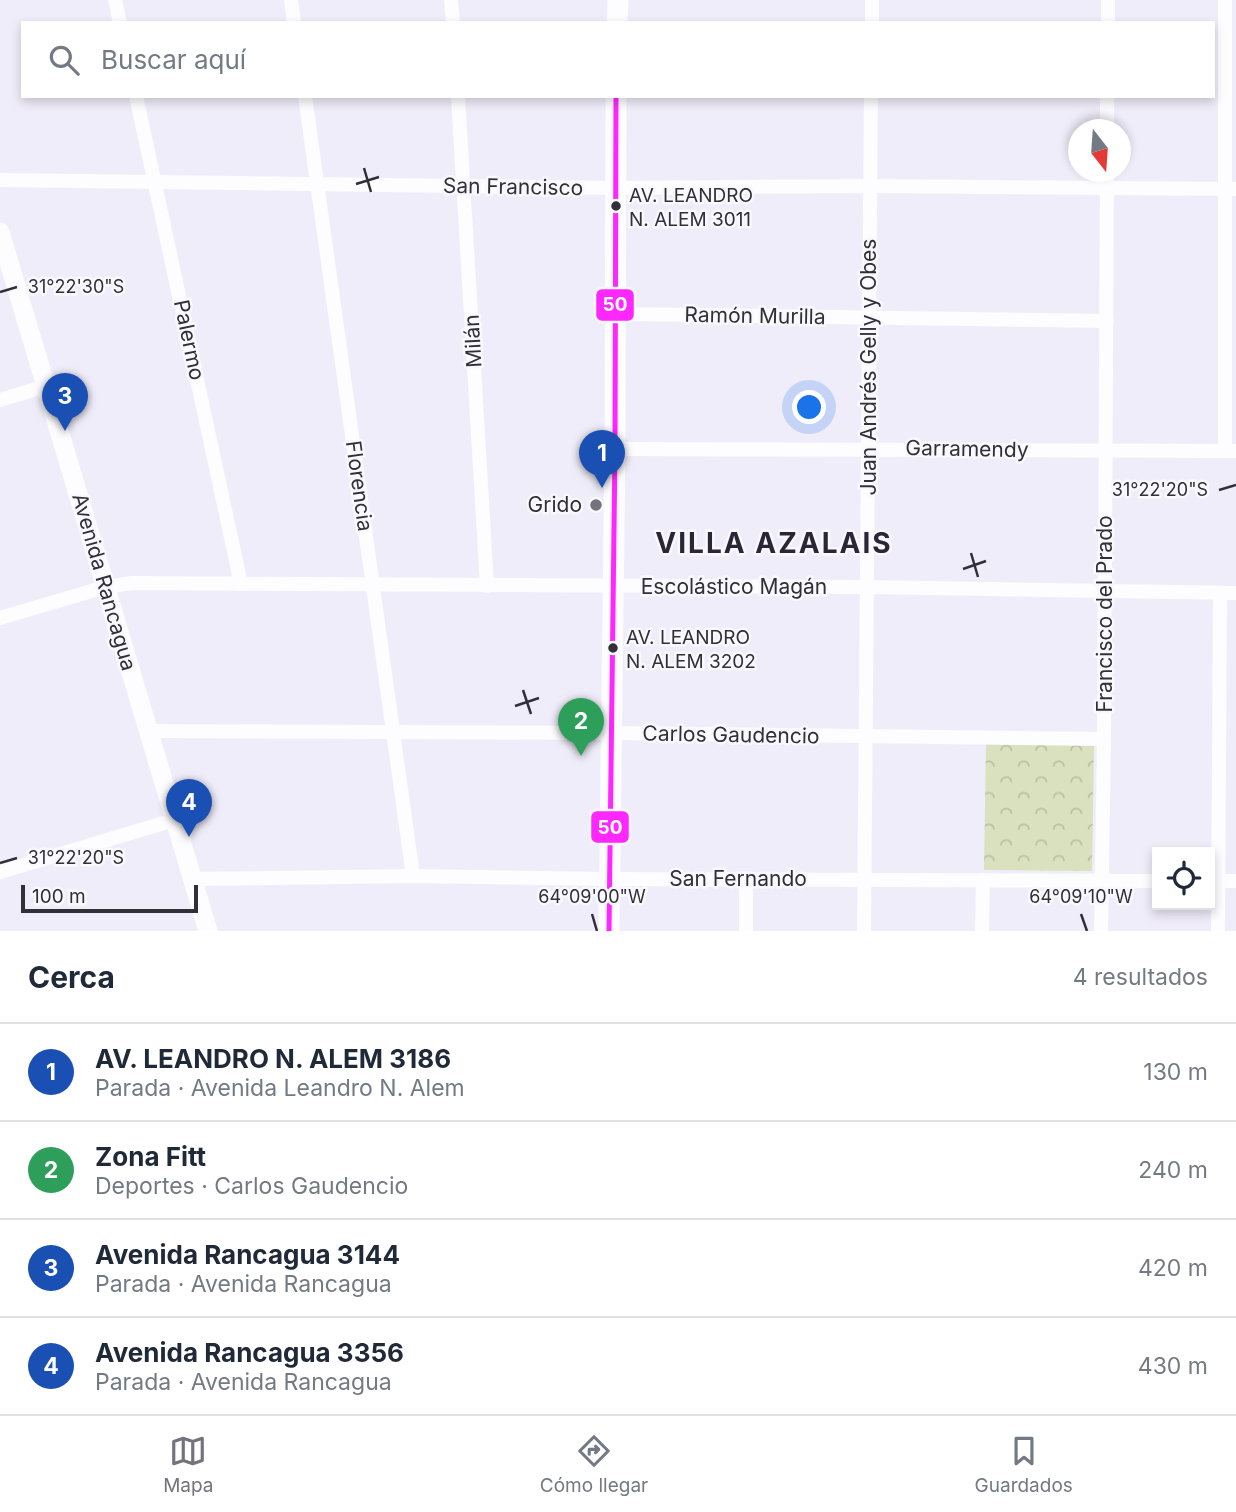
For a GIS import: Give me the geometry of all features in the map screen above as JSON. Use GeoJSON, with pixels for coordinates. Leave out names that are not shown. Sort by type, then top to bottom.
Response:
{"type":"FeatureCollection","features":[{"type":"Feature","properties":{"kind":"main road"},"geometry":{"type":"LineString","coordinates":[[617,21],[618,0]]}},
{"type":"Feature","properties":{"kind":"main road"},"geometry":{"type":"LineString","coordinates":[[609,931],[616,98]]}},
{"type":"Feature","properties":{"kind":"main road","name":"Avenida Rancagua"},"geometry":{"type":"LineString","coordinates":[[0,232],[208,931]]}},
{"type":"Feature","properties":{"kind":"street"},"geometry":{"type":"LineString","coordinates":[[115,0],[120,21]]}},
{"type":"Feature","properties":{"kind":"street"},"geometry":{"type":"LineString","coordinates":[[291,0],[294,21]]}},
{"type":"Feature","properties":{"kind":"street"},"geometry":{"type":"LineString","coordinates":[[451,0],[453,21]]}},
{"type":"Feature","properties":{"kind":"street"},"geometry":{"type":"LineString","coordinates":[[872,0],[872,21]]}},
{"type":"Feature","properties":{"kind":"street"},"geometry":{"type":"LineString","coordinates":[[1108,0],[1108,21]]}},
{"type":"Feature","properties":{"kind":"street"},"geometry":{"type":"LineString","coordinates":[[1225,0],[1231,189],[1230,451]]}},
{"type":"Feature","properties":{"kind":"street","name":"Palermo"},"geometry":{"type":"LineString","coordinates":[[136,98],[241,584]]}},
{"type":"Feature","properties":{"kind":"street","name":"Florencia"},"geometry":{"type":"LineString","coordinates":[[305,98],[413,876]]}},
{"type":"Feature","properties":{"kind":"street","name":"Milán"},"geometry":{"type":"LineString","coordinates":[[458,98],[487,586]]}},
{"type":"Feature","properties":{"kind":"street","name":"Juan Andrés Gelly y Obes"},"geometry":{"type":"LineString","coordinates":[[864,931],[871,98]]}},
{"type":"Feature","properties":{"kind":"street"},"geometry":{"type":"LineString","coordinates":[[1107,98],[1107,119]]}},
{"type":"Feature","properties":{"kind":"street","name":"San Francisco"},"geometry":{"type":"LineString","coordinates":[[0,180],[464,187],[1231,189]]}},
{"type":"Feature","properties":{"kind":"street","name":"Francisco del Prado"},"geometry":{"type":"LineString","coordinates":[[1101,931],[1106,182]]}},
{"type":"Feature","properties":{"kind":"street","name":"Ramón Murilla"},"geometry":{"type":"LineString","coordinates":[[614,316],[1107,321]]}},
{"type":"Feature","properties":{"kind":"street"},"geometry":{"type":"LineString","coordinates":[[0,400],[46,386]]}},
{"type":"Feature","properties":{"kind":"street","name":"Garramendy"},"geometry":{"type":"LineString","coordinates":[[615,449],[1230,451]]}},
{"type":"Feature","properties":{"kind":"street","name":"Escolástico Magán"},"geometry":{"type":"LineString","coordinates":[[0,618],[106,587],[132,583],[867,587],[1236,593]]}},
{"type":"Feature","properties":{"kind":"street"},"geometry":{"type":"LineString","coordinates":[[1215,847],[1220,593]]}},
{"type":"Feature","properties":{"kind":"street","name":"Carlos Gaudencio"},"geometry":{"type":"LineString","coordinates":[[148,731],[1104,739]]}},
{"type":"Feature","properties":{"kind":"street"},"geometry":{"type":"LineString","coordinates":[[0,872],[174,820]]}},
{"type":"Feature","properties":{"kind":"street","name":"San Fernando"},"geometry":{"type":"LineString","coordinates":[[192,879],[413,876],[1152,881]]}},
{"type":"Feature","properties":{"kind":"street"},"geometry":{"type":"LineString","coordinates":[[746,879],[746,931]]}},
{"type":"Feature","properties":{"kind":"street"},"geometry":{"type":"LineString","coordinates":[[982,931],[983,880]]}},
{"type":"Feature","properties":{"kind":"street"},"geometry":{"type":"LineString","coordinates":[[1215,881],[1236,881]]}},
{"type":"Feature","properties":{"kind":"street"},"geometry":{"type":"LineString","coordinates":[[1215,891],[1219,931]]}},
{"type":"Feature","properties":{"kind":"green space"},"geometry":{"type":"Polygon","coordinates":[[[986,744],[1094,745],[1092,871],[984,870],[986,744]]]}},
{"type":"Feature","properties":{"kind":"transit line","name":"50"},"geometry":{"type":"LineString","coordinates":[[609,931],[616,98]]}},
{"type":"Feature","properties":{"kind":"place","name":"AV. LEANDRO N. ALEM 3011"},"geometry":{"type":"Point","coordinates":[616,206]}},
{"type":"Feature","properties":{"kind":"place","name":"Avenida Rancagua 3144"},"geometry":{"type":"Point","coordinates":[65,431]}},
{"type":"Feature","properties":{"kind":"place","name":"AV. LEANDRO N. ALEM 3186"},"geometry":{"type":"Point","coordinates":[602,488]}},
{"type":"Feature","properties":{"kind":"place","name":"Grido"},"geometry":{"type":"Point","coordinates":[596,505]}},
{"type":"Feature","properties":{"kind":"place","name":"AV. LEANDRO N. ALEM 3202"},"geometry":{"type":"Point","coordinates":[613,648]}},
{"type":"Feature","properties":{"kind":"place","name":"Zona Fitt"},"geometry":{"type":"Point","coordinates":[581,756]}},
{"type":"Feature","properties":{"kind":"place","name":"Avenida Rancagua 3356"},"geometry":{"type":"Point","coordinates":[189,837]}},
{"type":"Feature","properties":{"kind":"district","name":"VILLA AZALAIS"},"geometry":{"type":"Point","coordinates":[774,543]}}]}
